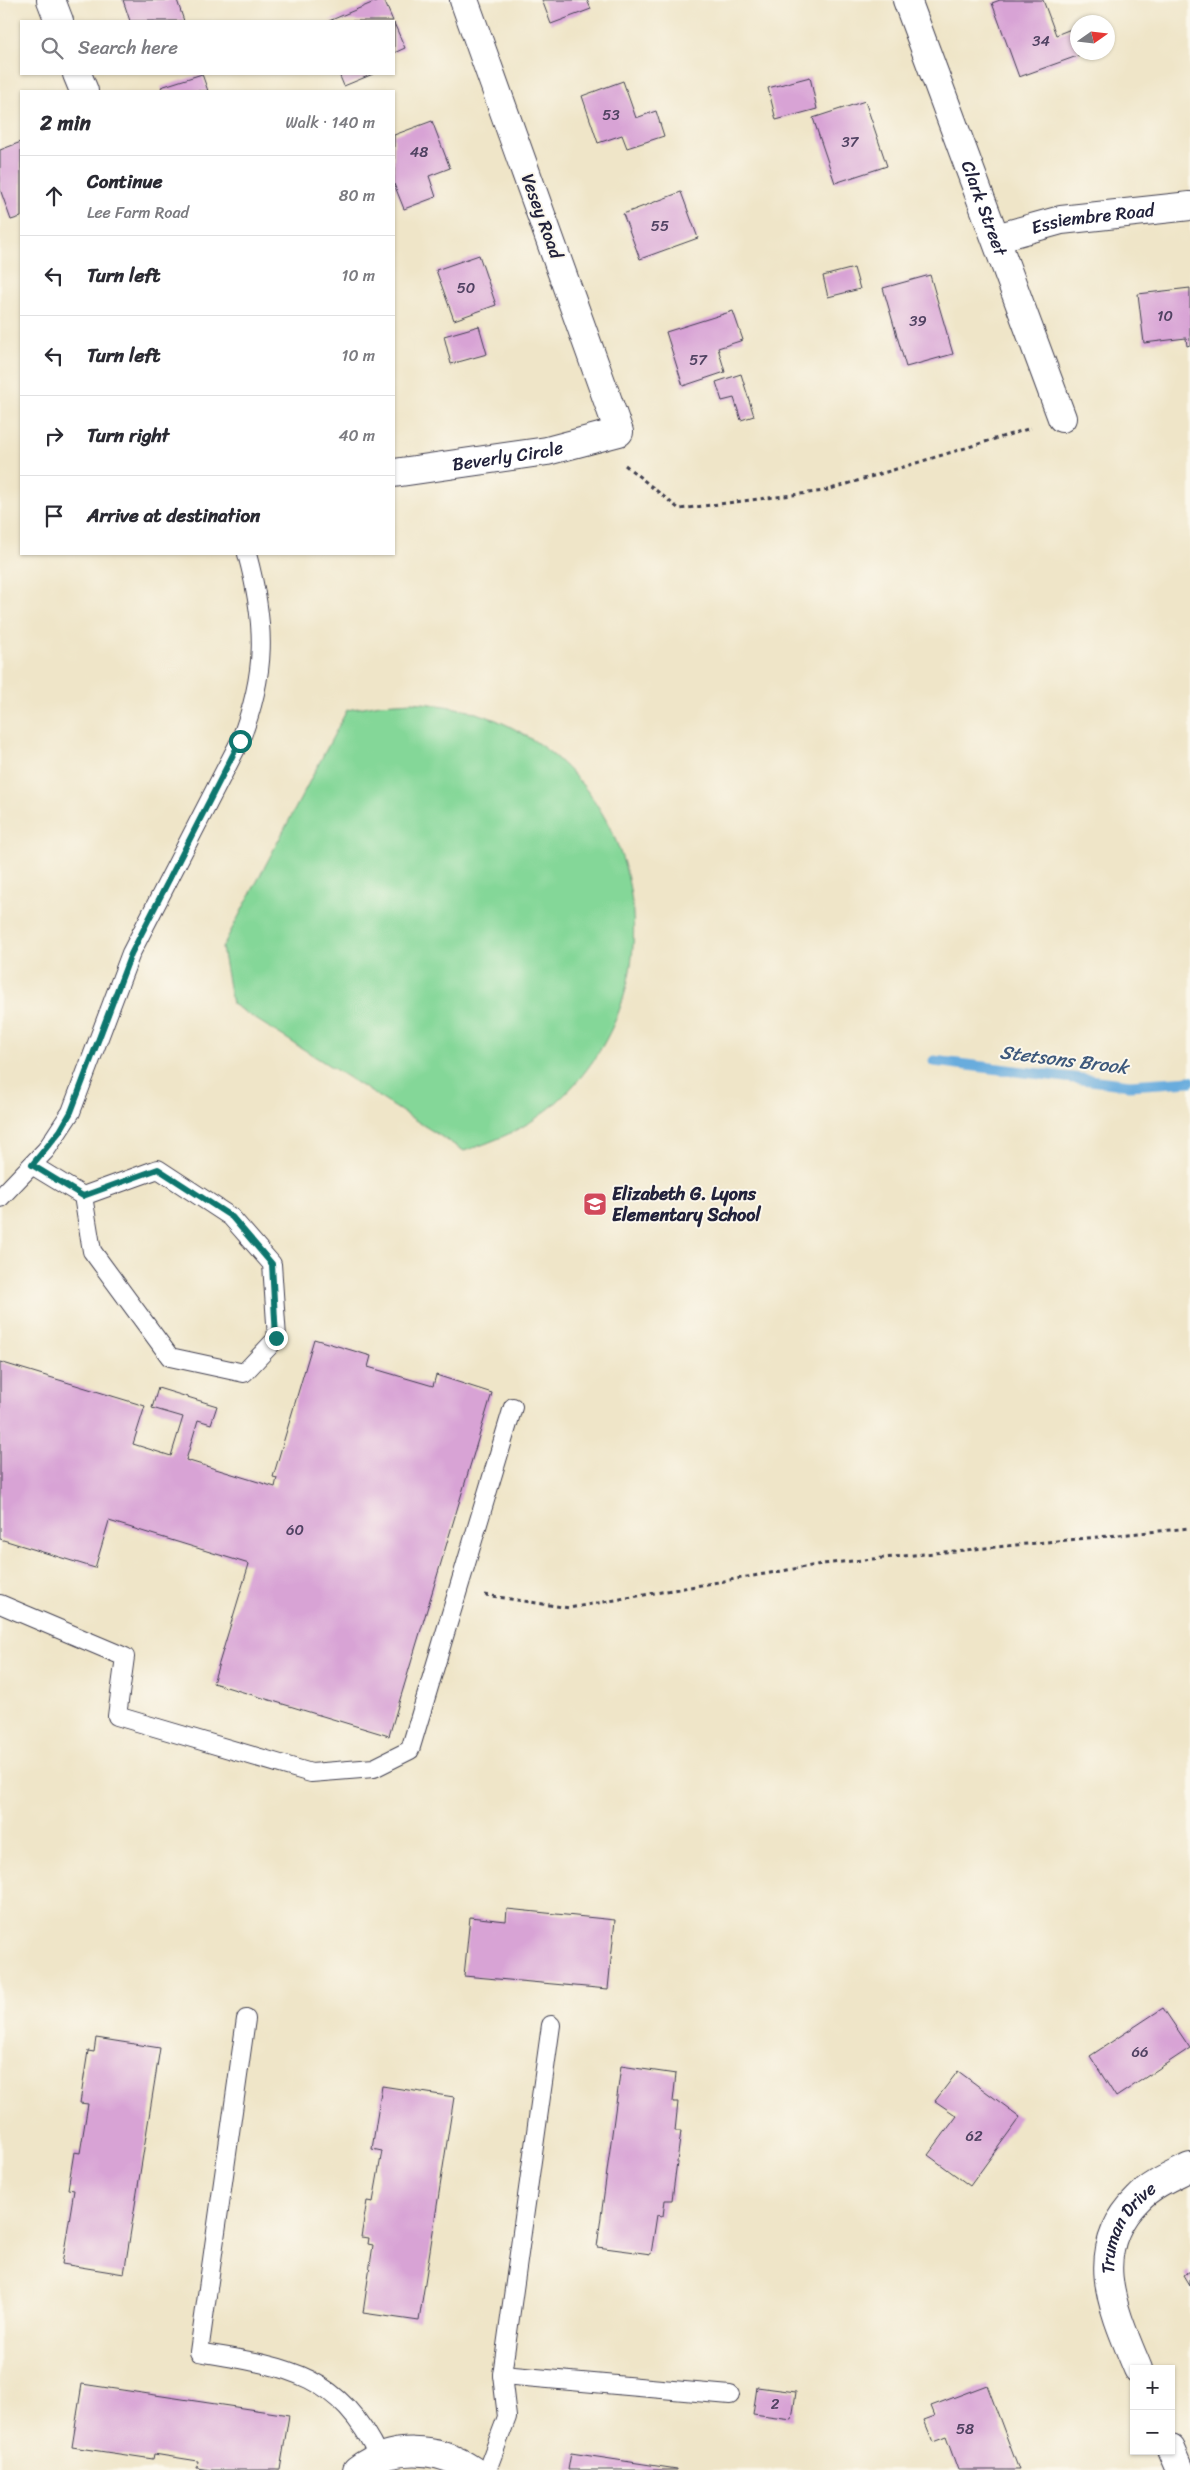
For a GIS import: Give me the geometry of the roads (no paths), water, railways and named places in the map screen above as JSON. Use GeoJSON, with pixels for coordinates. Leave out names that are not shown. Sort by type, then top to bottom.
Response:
{"type":"FeatureCollection","features":[{"type":"Feature","properties":{"kind":"street"},"geometry":{"type":"LineString","coordinates":[[51,0],[59,20]]}},
{"type":"Feature","properties":{"kind":"street","name":"Vesey Road"},"geometry":{"type":"LineString","coordinates":[[464,0],[619,432]]}},
{"type":"Feature","properties":{"kind":"street","name":"Clark Street"},"geometry":{"type":"LineString","coordinates":[[907,0],[1062,418]]}},
{"type":"Feature","properties":{"kind":"street"},"geometry":{"type":"LineString","coordinates":[[77,75],[84,90]]}},
{"type":"Feature","properties":{"kind":"street","name":"Essiembre Road"},"geometry":{"type":"LineString","coordinates":[[996,238],[1061,220],[1190,206]]}},
{"type":"Feature","properties":{"kind":"street","name":"Beverly Circle"},"geometry":{"type":"LineString","coordinates":[[395,472],[547,451],[619,432]]}},
{"type":"Feature","properties":{"kind":"street","name":"Truman Drive"},"geometry":{"type":"LineString","coordinates":[[1136,2365],[1119,2324],[1108,2288],[1109,2248],[1126,2214],[1138,2198],[1153,2187],[1190,2167]]}},
{"type":"Feature","properties":{"kind":"street"},"geometry":{"type":"LineString","coordinates":[[368,2463],[402,2452],[426,2452],[450,2457],[472,2470]]}},
{"type":"Feature","properties":{"kind":"street"},"geometry":{"type":"LineString","coordinates":[[1174,2455],[1180,2470]]}},
{"type":"Feature","properties":{"kind":"lane"},"geometry":{"type":"LineString","coordinates":[[0,1198],[32,1165],[60,1131],[71,1112],[131,954],[240,741],[258,683],[261,635],[259,605],[247,555]]}},
{"type":"Feature","properties":{"kind":"lane"},"geometry":{"type":"LineString","coordinates":[[32,1165],[83,1196],[92,1252],[170,1357],[244,1373],[276,1338],[272,1264],[232,1217],[158,1169],[83,1196]]}},
{"type":"Feature","properties":{"kind":"lane"},"geometry":{"type":"LineString","coordinates":[[0,1604],[125,1657],[117,1716],[311,1773],[374,1768],[410,1750],[513,1407]]}},
{"type":"Feature","properties":{"kind":"lane"},"geometry":{"type":"LineString","coordinates":[[246,2019],[200,2352],[276,2366],[300,2374],[318,2385],[339,2399],[366,2430],[368,2463]]}},
{"type":"Feature","properties":{"kind":"lane"},"geometry":{"type":"LineString","coordinates":[[487,2470],[507,2417],[502,2375],[551,2025]]}},
{"type":"Feature","properties":{"kind":"lane"},"geometry":{"type":"LineString","coordinates":[[502,2375],[730,2395]]}},
{"type":"Feature","properties":{"kind":"waterway","name":"Stetsons Brook"},"geometry":{"type":"LineString","coordinates":[[934,1061],[1130,1085],[1190,1081]]}},
{"type":"Feature","properties":{"kind":"place","name":"Elizabeth G. Lyons Elementary School"},"geometry":{"type":"Point","coordinates":[595,1204]}}]}
